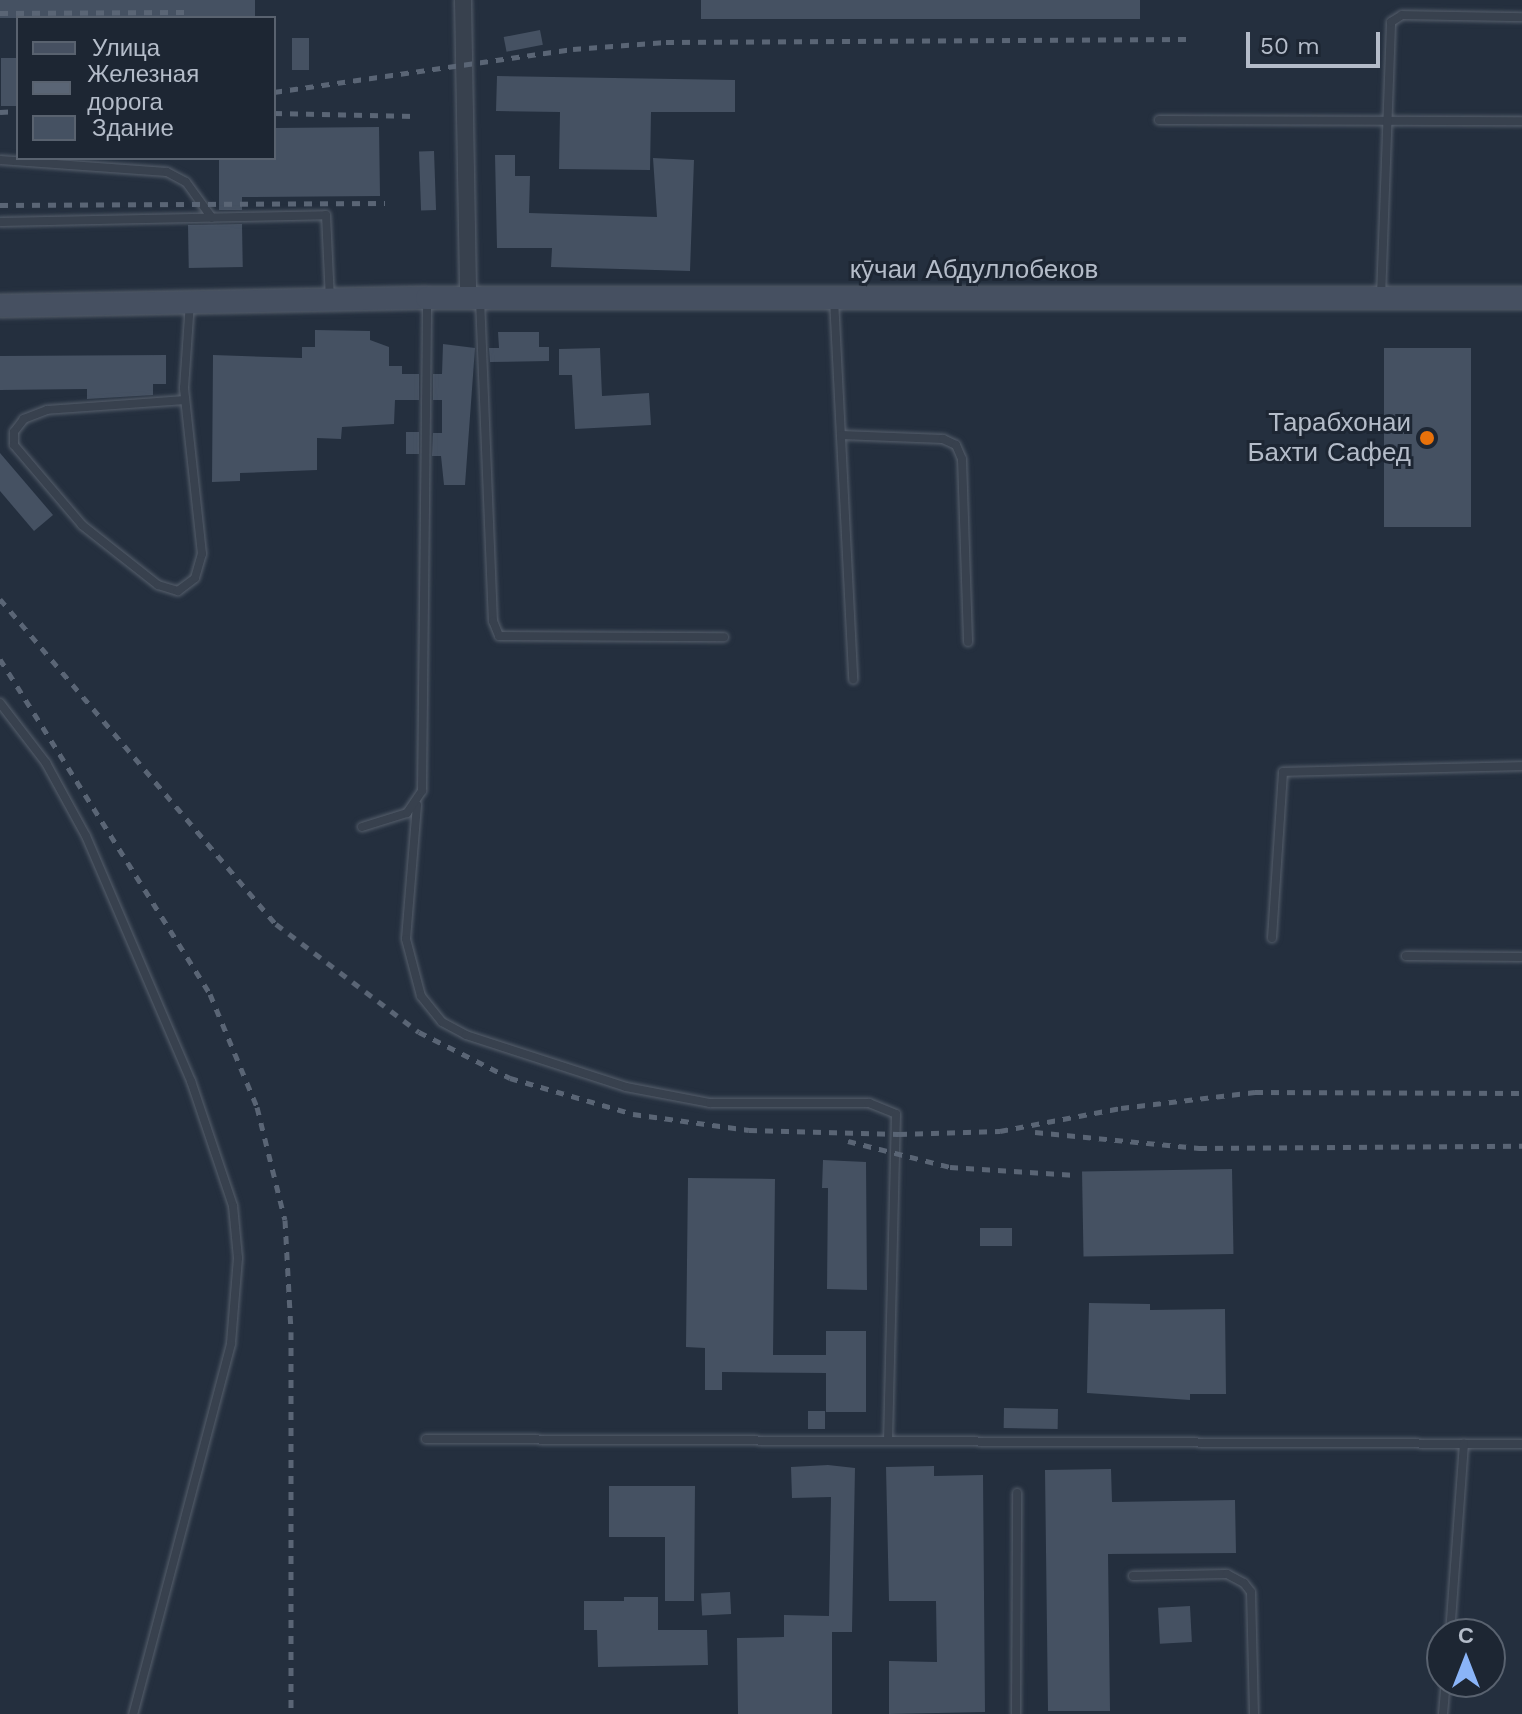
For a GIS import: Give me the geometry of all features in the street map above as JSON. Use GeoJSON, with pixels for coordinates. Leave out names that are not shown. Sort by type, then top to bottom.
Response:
{"type":"FeatureCollection","features":[{"type":"Feature","properties":{"kind":"street"},"geometry":{"type":"LineString","coordinates":[[463,0],[474,298]]}},
{"type":"Feature","properties":{"kind":"street","name":"кӯчаи Абдуллобеков"},"geometry":{"type":"LineString","coordinates":[[0,306],[427,298],[1522,298]]}},
{"type":"Feature","properties":{"kind":"lane"},"geometry":{"type":"LineString","coordinates":[[1381,298],[1391,22],[1402,15],[1522,17]]}},
{"type":"Feature","properties":{"kind":"lane"},"geometry":{"type":"LineString","coordinates":[[1159,120],[1522,121]]}},
{"type":"Feature","properties":{"kind":"lane"},"geometry":{"type":"LineString","coordinates":[[0,160],[167,172],[186,182],[212,218]]}},
{"type":"Feature","properties":{"kind":"lane"},"geometry":{"type":"LineString","coordinates":[[0,222],[326,215],[330,299]]}},
{"type":"Feature","properties":{"kind":"lane"},"geometry":{"type":"LineString","coordinates":[[427,298],[425,753],[417,805],[406,939],[421,996],[442,1022],[480,1041],[626,1087],[710,1103],[869,1103],[896,1114],[888,1441]]}},
{"type":"Feature","properties":{"kind":"lane"},"geometry":{"type":"LineString","coordinates":[[474,298],[493,621],[499,636],[724,637]]}},
{"type":"Feature","properties":{"kind":"lane"},"geometry":{"type":"LineString","coordinates":[[834,298],[853,680]]}},
{"type":"Feature","properties":{"kind":"lane"},"geometry":{"type":"LineString","coordinates":[[185,400],[47,410],[24,419],[14,432],[14,445],[82,525],[158,585],[178,591],[195,578],[202,554],[185,400],[190,302]]}},
{"type":"Feature","properties":{"kind":"lane"},"geometry":{"type":"LineString","coordinates":[[841,435],[943,439],[956,445],[962,459],[968,642]]}},
{"type":"Feature","properties":{"kind":"lane"},"geometry":{"type":"LineString","coordinates":[[0,703],[46,763],[86,836],[191,1081],[233,1206],[238,1258],[231,1344],[133,1714]]}},
{"type":"Feature","properties":{"kind":"lane"},"geometry":{"type":"LineString","coordinates":[[1272,938],[1283,772],[1522,766]]}},
{"type":"Feature","properties":{"kind":"lane"},"geometry":{"type":"LineString","coordinates":[[362,827],[417,805]]}},
{"type":"Feature","properties":{"kind":"lane"},"geometry":{"type":"LineString","coordinates":[[1406,956],[1522,957]]}},
{"type":"Feature","properties":{"kind":"lane"},"geometry":{"type":"LineString","coordinates":[[426,1439],[1522,1444]]}},
{"type":"Feature","properties":{"kind":"lane"},"geometry":{"type":"LineString","coordinates":[[1451,1618],[1464,1444]]}},
{"type":"Feature","properties":{"kind":"lane"},"geometry":{"type":"LineString","coordinates":[[1016,1714],[1017,1493]]}},
{"type":"Feature","properties":{"kind":"lane"},"geometry":{"type":"LineString","coordinates":[[1133,1576],[1227,1574],[1244,1583],[1251,1592],[1254,1714]]}},
{"type":"Feature","properties":{"kind":"building"},"geometry":{"type":"Polygon","coordinates":[[[0,0],[255,0],[255,16],[0,18],[0,0]]]}},
{"type":"Feature","properties":{"kind":"building"},"geometry":{"type":"Polygon","coordinates":[[[701,0],[1140,0],[1140,19],[701,19],[701,0]]]}},
{"type":"Feature","properties":{"kind":"building"},"geometry":{"type":"Polygon","coordinates":[[[540,30],[543,45],[507,52],[504,37],[540,30]]]}},
{"type":"Feature","properties":{"kind":"building"},"geometry":{"type":"Polygon","coordinates":[[[292,38],[309,38],[309,70],[292,70],[292,38]]]}},
{"type":"Feature","properties":{"kind":"building"},"geometry":{"type":"Polygon","coordinates":[[[1,58],[16,58],[16,106],[1,106],[1,58]]]}},
{"type":"Feature","properties":{"kind":"building"},"geometry":{"type":"Polygon","coordinates":[[[497,76],[735,80],[735,112],[651,112],[650,170],[559,169],[560,112],[496,111],[497,76]]]}},
{"type":"Feature","properties":{"kind":"building"},"geometry":{"type":"Polygon","coordinates":[[[379,127],[380,196],[242,197],[242,210],[219,210],[219,160],[276,160],[276,128],[379,127]]]}},
{"type":"Feature","properties":{"kind":"building"},"geometry":{"type":"Polygon","coordinates":[[[434,151],[436,210],[421,210],[419,152],[434,151]]]}},
{"type":"Feature","properties":{"kind":"building"},"geometry":{"type":"Polygon","coordinates":[[[495,155],[515,155],[515,176],[530,176],[529,213],[657,217],[653,158],[694,160],[690,271],[551,267],[552,248],[497,248],[495,155]]]}},
{"type":"Feature","properties":{"kind":"building"},"geometry":{"type":"Polygon","coordinates":[[[242,224],[243,267],[189,268],[188,225],[242,224]]]}},
{"type":"Feature","properties":{"kind":"building"},"geometry":{"type":"Polygon","coordinates":[[[315,330],[370,331],[370,340],[389,347],[389,366],[402,366],[402,374],[419,374],[419,400],[395,400],[394,424],[342,427],[341,439],[317,438],[317,470],[240,473],[240,481],[212,482],[213,355],[302,358],[302,347],[315,347],[315,330]]]}},
{"type":"Feature","properties":{"kind":"building"},"geometry":{"type":"Polygon","coordinates":[[[498,332],[539,332],[539,347],[549,347],[549,361],[490,362],[489,348],[499,348],[498,332]]]}},
{"type":"Feature","properties":{"kind":"building"},"geometry":{"type":"Polygon","coordinates":[[[443,344],[475,348],[465,485],[444,485],[441,456],[432,456],[433,433],[442,433],[442,400],[433,400],[433,374],[442,374],[443,344]]]}},
{"type":"Feature","properties":{"kind":"building"},"geometry":{"type":"Polygon","coordinates":[[[600,348],[602,396],[649,393],[651,425],[575,429],[572,375],[559,375],[559,349],[600,348]]]}},
{"type":"Feature","properties":{"kind":"building","name":"Тарабхонаи Бахти Сафед"},"geometry":{"type":"Polygon","coordinates":[[[1384,348],[1471,348],[1471,527],[1384,527],[1384,348]]]}},
{"type":"Feature","properties":{"kind":"building"},"geometry":{"type":"Polygon","coordinates":[[[166,355],[166,384],[153,384],[153,395],[87,399],[87,389],[0,390],[0,356],[166,355]]]}},
{"type":"Feature","properties":{"kind":"building"},"geometry":{"type":"Polygon","coordinates":[[[406,432],[419,432],[419,454],[406,454],[406,432]]]}},
{"type":"Feature","properties":{"kind":"building"},"geometry":{"type":"Polygon","coordinates":[[[0,453],[53,515],[34,531],[0,491],[0,453]]]}},
{"type":"Feature","properties":{"kind":"building"},"geometry":{"type":"Polygon","coordinates":[[[823,1160],[866,1162],[867,1290],[827,1289],[828,1188],[822,1188],[823,1160]]]}},
{"type":"Feature","properties":{"kind":"building"},"geometry":{"type":"Polygon","coordinates":[[[1232,1169],[1233,1254],[1084,1257],[1082,1172],[1232,1169]]]}},
{"type":"Feature","properties":{"kind":"building"},"geometry":{"type":"Polygon","coordinates":[[[688,1178],[775,1179],[773,1355],[826,1355],[826,1331],[866,1331],[866,1412],[826,1412],[826,1373],[722,1372],[722,1390],[705,1390],[705,1348],[686,1347],[688,1178]]]}},
{"type":"Feature","properties":{"kind":"building"},"geometry":{"type":"Polygon","coordinates":[[[980,1228],[1012,1228],[1012,1246],[980,1246],[980,1228]]]}},
{"type":"Feature","properties":{"kind":"building"},"geometry":{"type":"Polygon","coordinates":[[[1089,1303],[1150,1304],[1150,1310],[1225,1309],[1226,1394],[1190,1394],[1190,1400],[1087,1393],[1089,1303]]]}},
{"type":"Feature","properties":{"kind":"building"},"geometry":{"type":"Polygon","coordinates":[[[1004,1408],[1058,1409],[1058,1429],[1004,1428],[1004,1408]]]}},
{"type":"Feature","properties":{"kind":"building"},"geometry":{"type":"Polygon","coordinates":[[[808,1411],[825,1411],[825,1429],[808,1429],[808,1411]]]}},
{"type":"Feature","properties":{"kind":"building"},"geometry":{"type":"Polygon","coordinates":[[[828,1465],[855,1468],[852,1632],[832,1632],[832,1714],[738,1714],[737,1638],[784,1637],[784,1615],[829,1616],[831,1497],[792,1498],[791,1467],[828,1465]]]}},
{"type":"Feature","properties":{"kind":"building"},"geometry":{"type":"Polygon","coordinates":[[[934,1466],[934,1476],[983,1475],[985,1712],[889,1714],[889,1661],[937,1662],[936,1601],[889,1601],[886,1467],[934,1466]]]}},
{"type":"Feature","properties":{"kind":"building"},"geometry":{"type":"Polygon","coordinates":[[[1111,1469],[1112,1502],[1235,1500],[1236,1553],[1108,1554],[1110,1711],[1048,1711],[1045,1470],[1111,1469]]]}},
{"type":"Feature","properties":{"kind":"building"},"geometry":{"type":"Polygon","coordinates":[[[609,1486],[695,1486],[694,1601],[665,1601],[665,1537],[609,1537],[609,1486]]]}},
{"type":"Feature","properties":{"kind":"building"},"geometry":{"type":"Polygon","coordinates":[[[730,1592],[731,1614],[702,1615],[701,1594],[730,1592]]]}},
{"type":"Feature","properties":{"kind":"building"},"geometry":{"type":"Polygon","coordinates":[[[624,1597],[658,1597],[658,1630],[707,1630],[708,1665],[598,1667],[597,1630],[584,1630],[584,1601],[624,1601],[624,1597]]]}},
{"type":"Feature","properties":{"kind":"building"},"geometry":{"type":"Polygon","coordinates":[[[1190,1606],[1192,1642],[1160,1644],[1158,1608],[1190,1606]]]}},
{"type":"Feature","properties":{"kind":"railway"},"geometry":{"type":"LineString","coordinates":[[0,13],[184,12]]}},
{"type":"Feature","properties":{"kind":"railway"},"geometry":{"type":"LineString","coordinates":[[276,92],[573,49],[666,42],[1187,39]]}},
{"type":"Feature","properties":{"kind":"railway"},"geometry":{"type":"LineString","coordinates":[[0,112],[16,111]]}},
{"type":"Feature","properties":{"kind":"railway"},"geometry":{"type":"LineString","coordinates":[[276,113],[415,116]]}},
{"type":"Feature","properties":{"kind":"railway"},"geometry":{"type":"LineString","coordinates":[[0,205],[385,203]]}},
{"type":"Feature","properties":{"kind":"railway"},"geometry":{"type":"LineString","coordinates":[[0,599],[276,924],[419,1032],[510,1078],[633,1114],[749,1130],[899,1134],[1000,1131],[1121,1108],[1255,1092],[1522,1093]]}},
{"type":"Feature","properties":{"kind":"railway"},"geometry":{"type":"LineString","coordinates":[[0,659],[210,994],[257,1107],[285,1220],[291,1332],[291,1714]]}},
{"type":"Feature","properties":{"kind":"railway"},"geometry":{"type":"LineString","coordinates":[[1035,1132],[1199,1148],[1522,1146]]}},
{"type":"Feature","properties":{"kind":"railway"},"geometry":{"type":"LineString","coordinates":[[848,1141],[950,1167],[1076,1175]]}},
{"type":"Feature","properties":{"kind":"place","name":"Тарабхонаи Бахти Сафед"},"geometry":{"type":"Point","coordinates":[1427,438]}}]}
